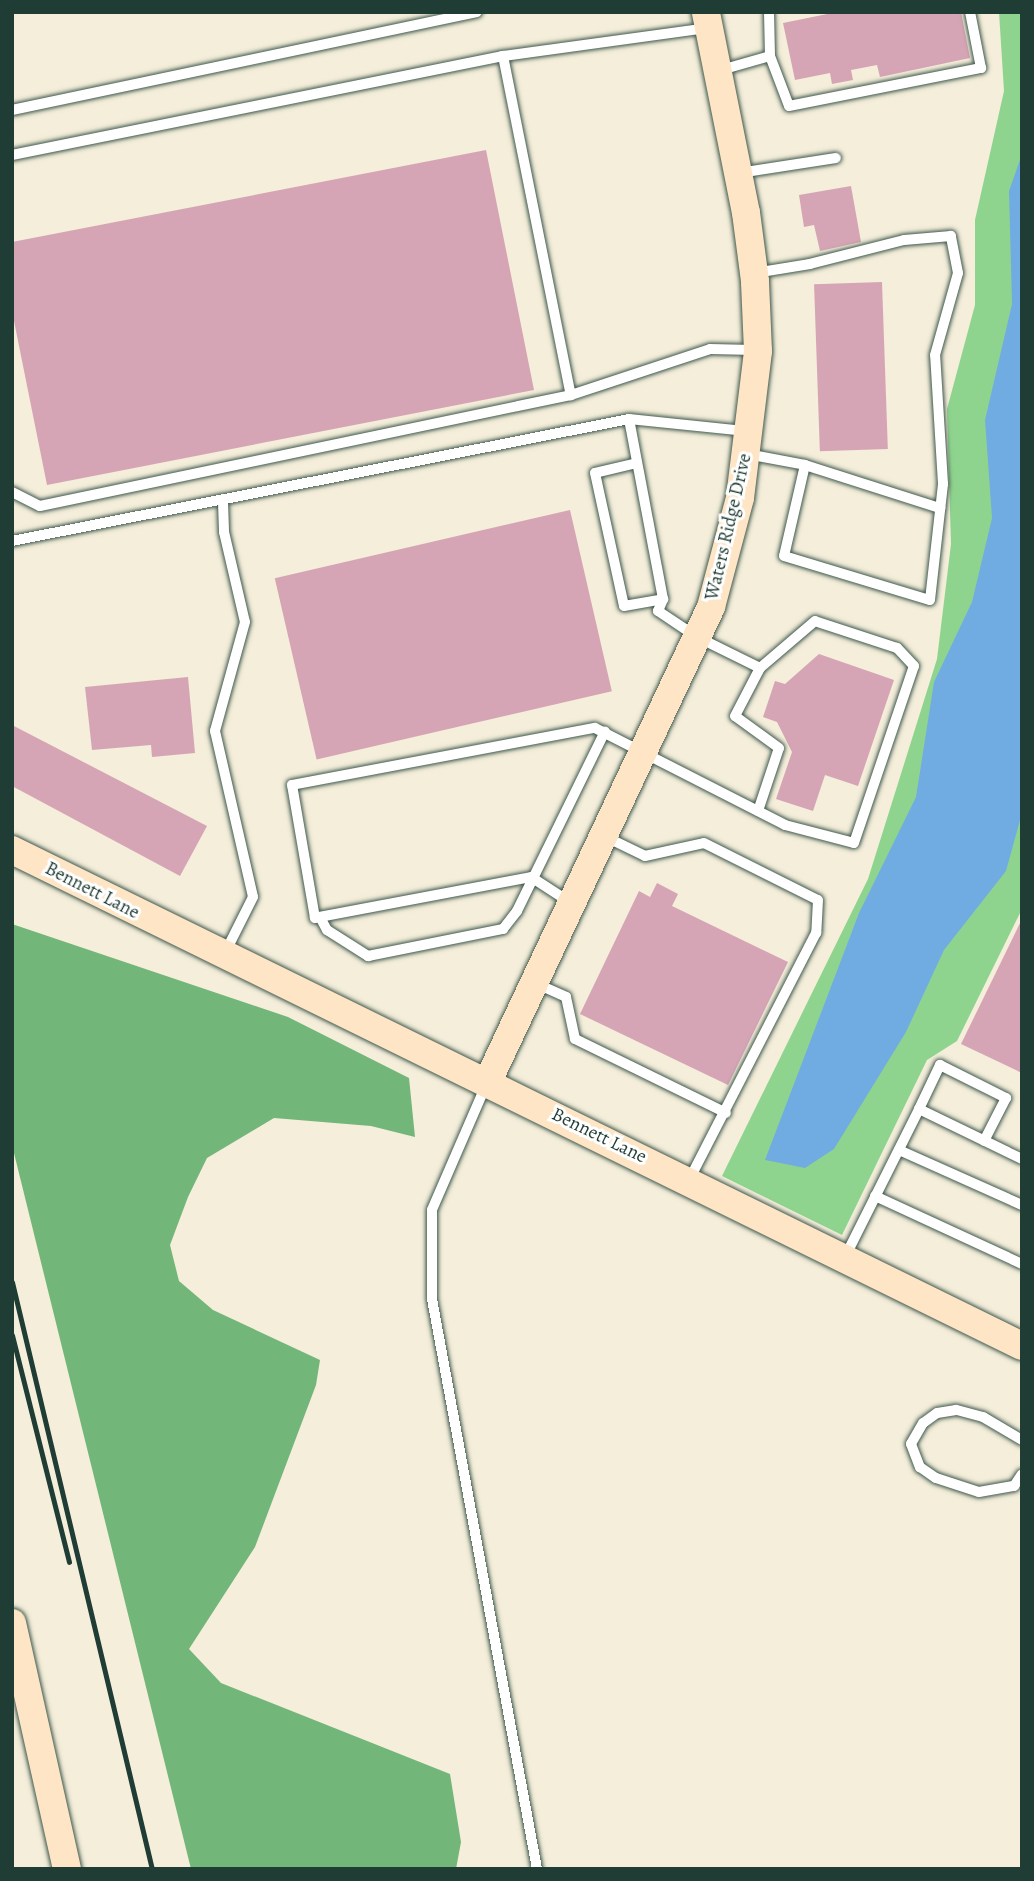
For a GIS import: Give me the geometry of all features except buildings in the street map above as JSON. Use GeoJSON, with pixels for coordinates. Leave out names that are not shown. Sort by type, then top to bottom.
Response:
{"type":"FeatureCollection","features":[{"type":"Feature","properties":{"kind":"street","name":"Waters Ridge Drive"},"geometry":{"type":"LineString","coordinates":[[488,1081],[697,638],[727,551],[748,443],[758,351],[754,272],[739,173],[707,20]]}},
{"type":"Feature","properties":{"kind":"street","name":"Bennett Lane"},"geometry":{"type":"LineString","coordinates":[[12,850],[172,932],[488,1081],[1022,1346]]}},
{"type":"Feature","properties":{"kind":"street","name":"Bennett Lane"},"geometry":{"type":"LineString","coordinates":[[12,872],[81,902],[172,932]]}},
{"type":"Feature","properties":{"kind":"street"},"geometry":{"type":"LineString","coordinates":[[12,1623],[67,1869]]}},
{"type":"Feature","properties":{"kind":"lane"},"geometry":{"type":"LineString","coordinates":[[12,110],[477,12]]}},
{"type":"Feature","properties":{"kind":"lane"},"geometry":{"type":"LineString","coordinates":[[769,12],[770,56],[789,106],[981,68],[970,12]]}},
{"type":"Feature","properties":{"kind":"lane"},"geometry":{"type":"LineString","coordinates":[[12,155],[503,55],[707,20]]}},
{"type":"Feature","properties":{"kind":"lane"},"geometry":{"type":"LineString","coordinates":[[503,55],[571,395]]}},
{"type":"Feature","properties":{"kind":"lane"},"geometry":{"type":"LineString","coordinates":[[717,71],[770,56]]}},
{"type":"Feature","properties":{"kind":"lane"},"geometry":{"type":"LineString","coordinates":[[739,173],[836,158]]}},
{"type":"Feature","properties":{"kind":"lane"},"geometry":{"type":"LineString","coordinates":[[754,272],[810,264],[904,240],[951,236],[958,273],[935,355],[940,508],[930,600],[783,555],[805,465]]}},
{"type":"Feature","properties":{"kind":"lane"},"geometry":{"type":"LineString","coordinates":[[12,492],[40,506],[571,395],[710,349],[758,351]]}},
{"type":"Feature","properties":{"kind":"lane"},"geometry":{"type":"LineString","coordinates":[[12,541],[223,502],[629,419],[748,443],[805,465],[940,508]]}},
{"type":"Feature","properties":{"kind":"lane"},"geometry":{"type":"LineString","coordinates":[[629,419],[663,599],[658,611],[697,638],[760,668]]}},
{"type":"Feature","properties":{"kind":"lane"},"geometry":{"type":"LineString","coordinates":[[638,463],[595,474],[624,606],[663,599]]}},
{"type":"Feature","properties":{"kind":"lane"},"geometry":{"type":"LineString","coordinates":[[223,502],[223,532],[245,622],[215,731],[253,897],[223,956]]}},
{"type":"Feature","properties":{"kind":"lane"},"geometry":{"type":"LineString","coordinates":[[572,904],[531,877],[315,918],[292,785],[595,728],[645,750],[758,811],[785,825],[854,843],[914,666],[897,648],[815,621],[760,668],[735,716],[779,748],[758,811]]}},
{"type":"Feature","properties":{"kind":"lane"},"geometry":{"type":"LineString","coordinates":[[320,917],[327,930],[368,956],[502,929],[517,912],[531,877],[605,732]]}},
{"type":"Feature","properties":{"kind":"lane"},"geometry":{"type":"LineString","coordinates":[[604,836],[645,856],[704,843],[818,900],[816,933],[689,1181]]}},
{"type":"Feature","properties":{"kind":"lane"},"geometry":{"type":"LineString","coordinates":[[534,983],[566,997],[576,1040],[726,1113]]}},
{"type":"Feature","properties":{"kind":"lane"},"geometry":{"type":"LineString","coordinates":[[844,1258],[940,1065],[1006,1098],[984,1141]]}},
{"type":"Feature","properties":{"kind":"lane"},"geometry":{"type":"LineString","coordinates":[[488,1081],[432,1210],[432,1299],[537,1869]]}},
{"type":"Feature","properties":{"kind":"lane"},"geometry":{"type":"LineString","coordinates":[[919,1109],[1022,1158]]}},
{"type":"Feature","properties":{"kind":"lane"},"geometry":{"type":"LineString","coordinates":[[899,1150],[1022,1205]]}},
{"type":"Feature","properties":{"kind":"lane"},"geometry":{"type":"LineString","coordinates":[[875,1196],[1022,1264]]}},
{"type":"Feature","properties":{"kind":"lane"},"geometry":{"type":"LineString","coordinates":[[1022,1440],[983,1417],[956,1410],[937,1413],[923,1423],[911,1444],[912,1455],[936,1478],[979,1492],[1014,1486],[1022,1474]]}},
{"type":"Feature","properties":{"kind":"green space"},"geometry":{"type":"Polygon","coordinates":[[[999,12],[1022,12],[1022,909],[957,1041],[927,1060],[842,1235],[722,1176],[868,879],[937,659],[951,544],[947,409],[975,305],[975,220],[1004,91],[999,12]]]}},
{"type":"Feature","properties":{"kind":"green space"},"geometry":{"type":"Polygon","coordinates":[[[12,924],[288,1017],[409,1078],[415,1137],[371,1126],[274,1118],[207,1158],[188,1197],[170,1245],[179,1281],[213,1310],[320,1360],[316,1385],[255,1547],[189,1649],[221,1683],[450,1774],[461,1842],[456,1869],[191,1869],[12,1145],[12,924]]]}},
{"type":"Feature","properties":{"kind":"water"},"geometry":{"type":"Polygon","coordinates":[[[1022,154],[1022,813],[1006,871],[944,950],[906,1032],[834,1149],[805,1168],[765,1160],[859,913],[916,797],[934,682],[972,602],[992,518],[985,420],[1012,304],[1009,191],[1022,154]]]}},
{"type":"Feature","properties":{"kind":"railway"},"geometry":{"type":"LineString","coordinates":[[12,1282],[152,1869]]}},
{"type":"Feature","properties":{"kind":"railway"},"geometry":{"type":"LineString","coordinates":[[12,1335],[69,1562]]}}]}
